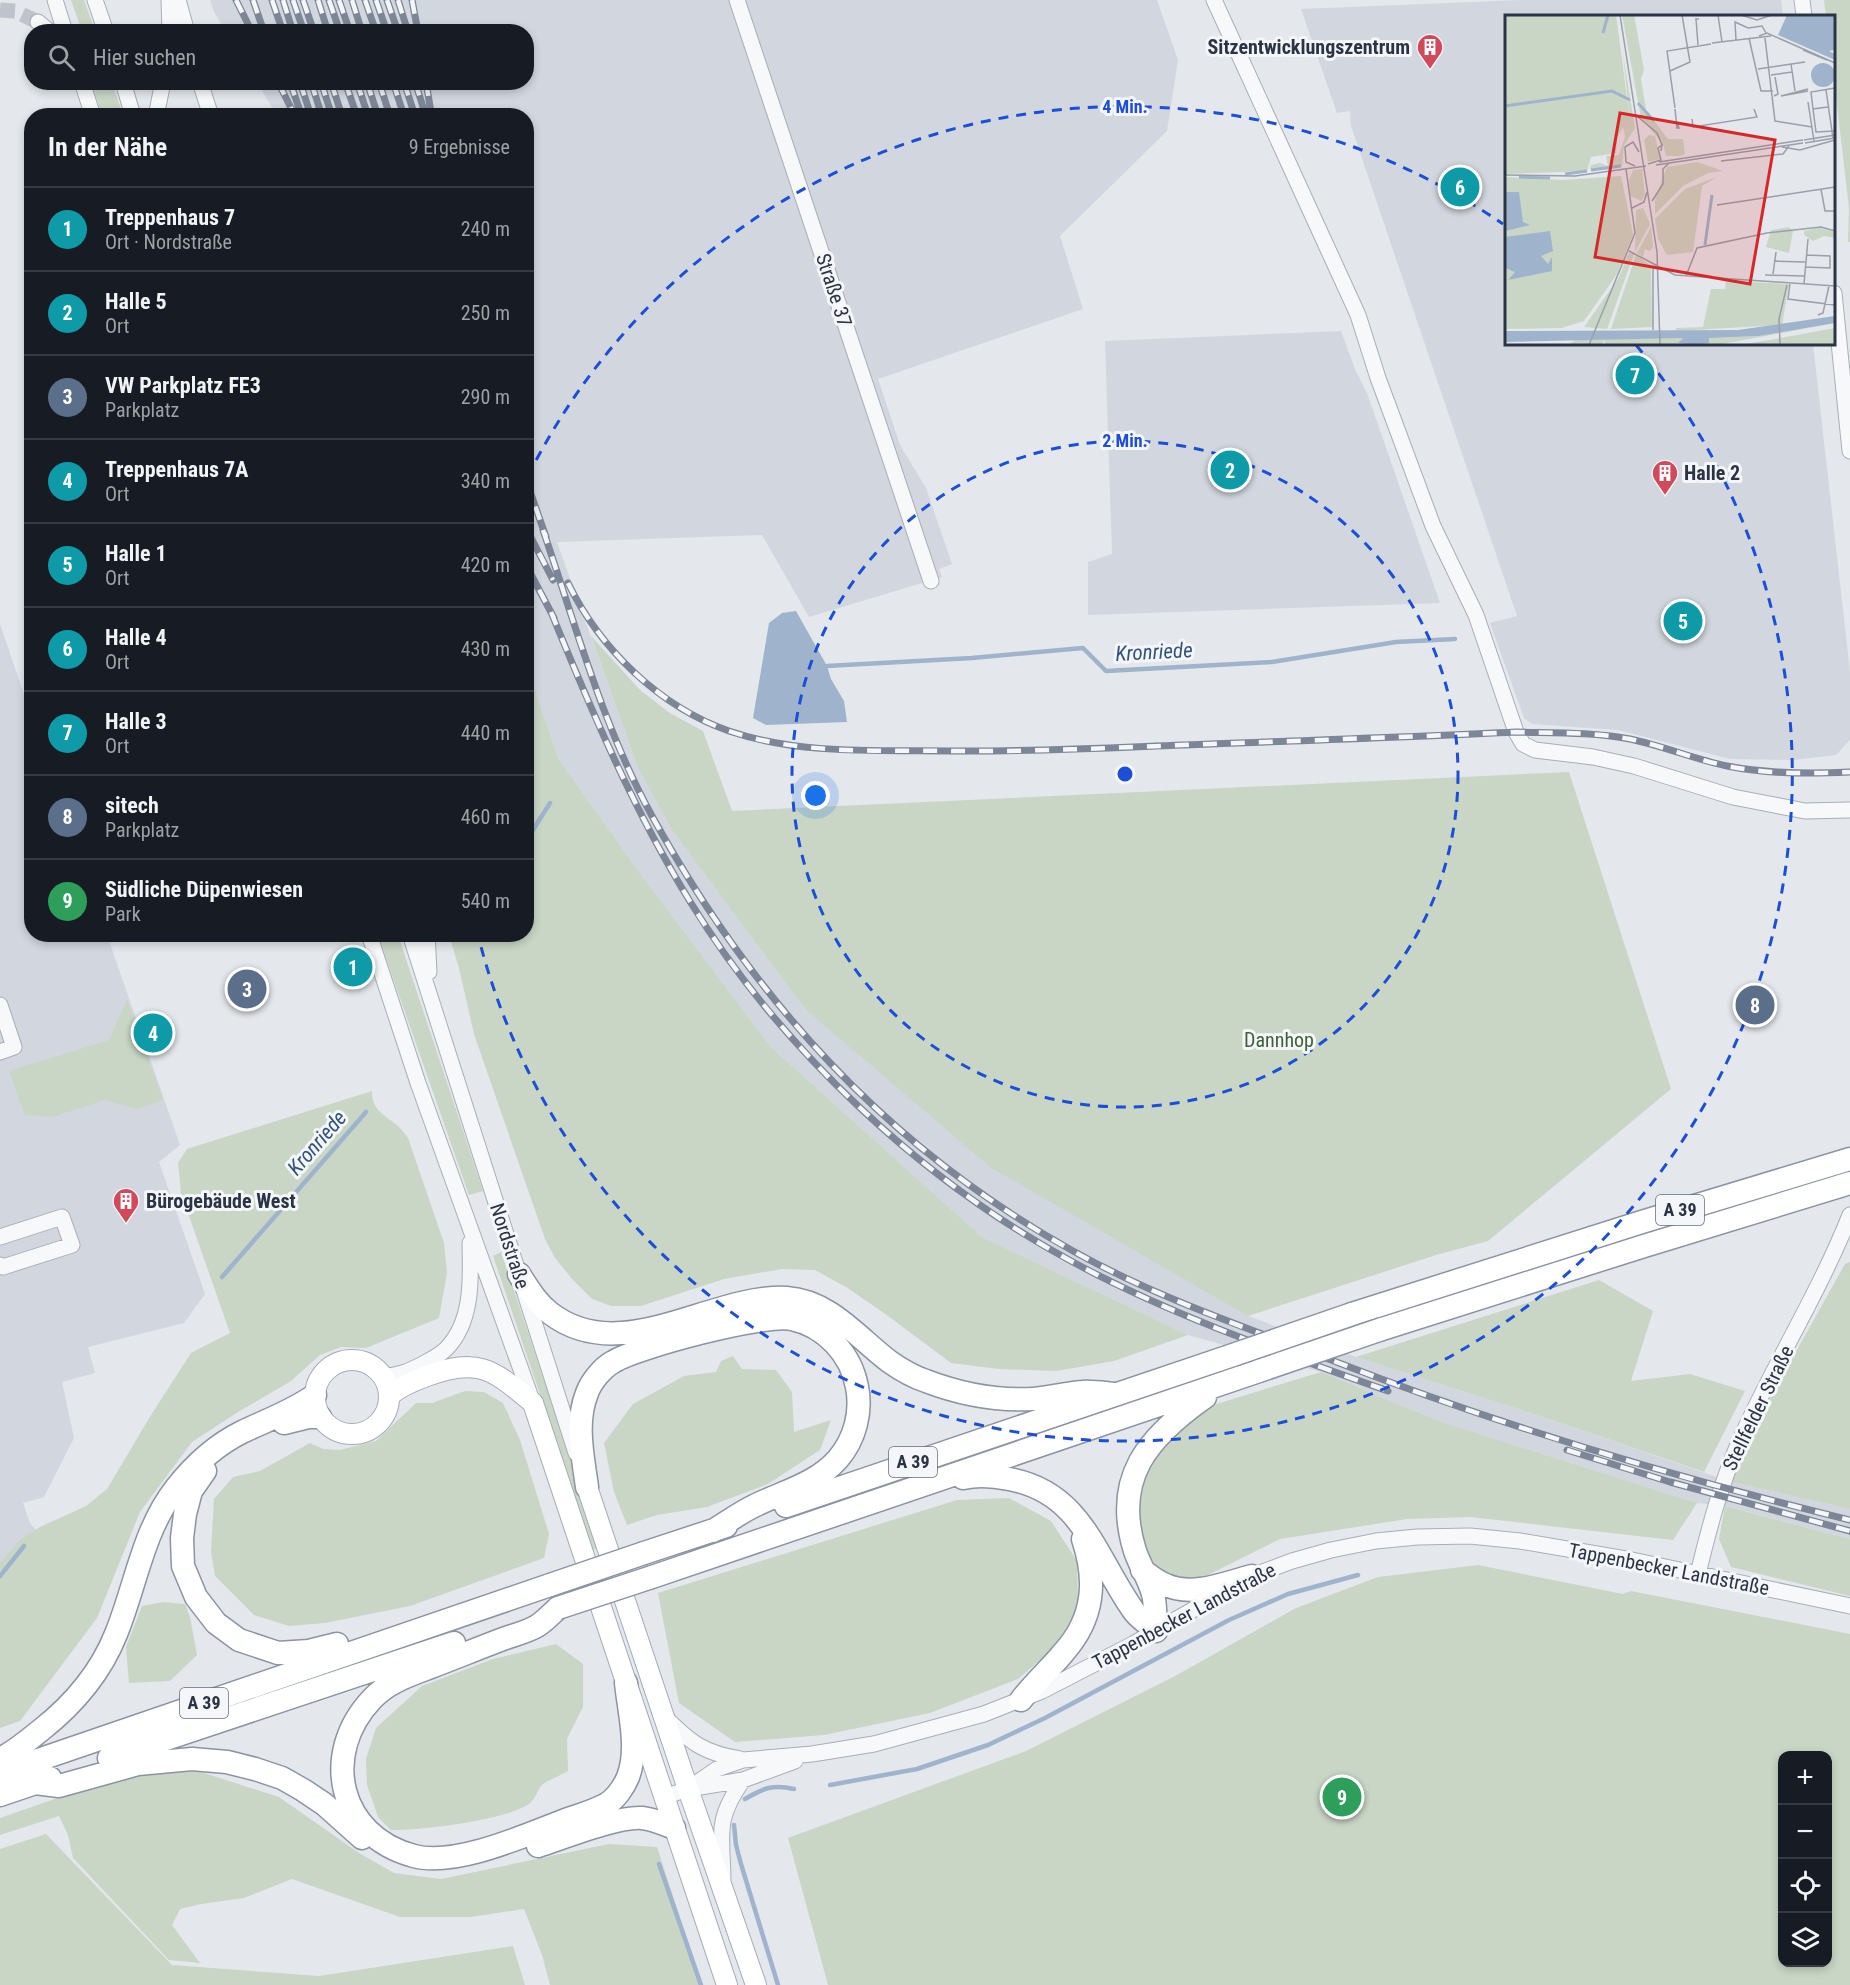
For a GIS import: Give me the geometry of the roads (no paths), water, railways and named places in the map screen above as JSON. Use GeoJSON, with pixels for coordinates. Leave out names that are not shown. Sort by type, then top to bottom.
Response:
{"type":"FeatureCollection","features":[{"type":"Feature","properties":{"kind":"highway","name":"A 39"},"geometry":{"type":"LineString","coordinates":[[0,1773],[1352,1314],[1850,1159]]}},
{"type":"Feature","properties":{"kind":"highway","name":"A 39"},"geometry":{"type":"LineString","coordinates":[[0,1795],[1382,1329],[1850,1183]]}},
{"type":"Feature","properties":{"kind":"highway"},"geometry":{"type":"LineString","coordinates":[[519,1274],[534,1297],[549,1312],[567,1324],[585,1329],[608,1332],[637,1331],[671,1324],[716,1309],[788,1298],[831,1314],[891,1362],[923,1380],[960,1394],[1006,1399],[1032,1399],[1082,1392],[1114,1394]]}},
{"type":"Feature","properties":{"kind":"highway"},"geometry":{"type":"LineString","coordinates":[[587,1488],[581,1441],[581,1418],[587,1392],[612,1362],[646,1348],[743,1323],[791,1318],[813,1327],[831,1337],[854,1371],[859,1397],[858,1417],[851,1439],[837,1459],[797,1489],[752,1507],[713,1531]]}},
{"type":"Feature","properties":{"kind":"highway"},"geometry":{"type":"LineString","coordinates":[[1156,1631],[1153,1595],[1142,1570],[1129,1526],[1129,1493],[1138,1465],[1153,1440],[1176,1417],[1227,1382]]}},
{"type":"Feature","properties":{"kind":"highway"},"geometry":{"type":"LineString","coordinates":[[0,1759],[15,1752],[62,1714],[83,1692],[116,1635],[155,1519],[191,1470],[232,1437],[301,1405],[315,1395]]}},
{"type":"Feature","properties":{"kind":"highway"},"geometry":{"type":"LineString","coordinates":[[320,1417],[286,1422],[261,1432],[239,1443],[207,1470],[191,1491],[185,1514],[182,1538],[183,1566],[196,1597],[216,1623],[239,1640],[278,1653],[309,1651],[377,1631],[409,1633]]}},
{"type":"Feature","properties":{"kind":"highway"},"geometry":{"type":"LineString","coordinates":[[923,1484],[969,1477],[999,1477],[1028,1482],[1057,1498],[1076,1518],[1106,1562],[1134,1611],[1156,1631]]}},
{"type":"Feature","properties":{"kind":"highway"},"geometry":{"type":"LineString","coordinates":[[1021,1700],[1035,1681],[1064,1652],[1078,1634],[1087,1614],[1092,1590],[1090,1561],[1076,1518]]}},
{"type":"Feature","properties":{"kind":"highway"},"geometry":{"type":"LineString","coordinates":[[1142,1570],[1165,1585],[1185,1590],[1206,1588],[1252,1576]]}},
{"type":"Feature","properties":{"kind":"highway"},"geometry":{"type":"LineString","coordinates":[[558,1608],[536,1626],[394,1682],[373,1698],[355,1720],[346,1739],[341,1764],[343,1786],[351,1807],[361,1822],[373,1835],[390,1847],[416,1857],[445,1858],[512,1840],[607,1805],[619,1793],[627,1778],[633,1757],[626,1683]]}},
{"type":"Feature","properties":{"kind":"highway"},"geometry":{"type":"LineString","coordinates":[[35,1783],[58,1786],[138,1764],[192,1759],[227,1762],[273,1775],[303,1790],[387,1855],[416,1865],[448,1870],[479,1864],[615,1822],[643,1818],[674,1828]]}},
{"type":"Feature","properties":{"kind":"main road"},"geometry":{"type":"LineString","coordinates":[[353,1360],[366,1362],[383,1376],[390,1395],[387,1413],[373,1429],[362,1434],[344,1434],[327,1425],[320,1417],[315,1395],[319,1380],[325,1372],[340,1362],[353,1360]]}},
{"type":"Feature","properties":{"kind":"main road"},"geometry":{"type":"LineString","coordinates":[[390,1395],[400,1387],[440,1371],[463,1366],[485,1368],[500,1376],[533,1403],[727,1985]]}},
{"type":"Feature","properties":{"kind":"main road"},"geometry":{"type":"LineString","coordinates":[[587,1488],[756,1985]]}},
{"type":"Feature","properties":{"kind":"street"},"geometry":{"type":"LineString","coordinates":[[55,0],[62,24]]}},
{"type":"Feature","properties":{"kind":"street"},"geometry":{"type":"LineString","coordinates":[[95,0],[103,24]]}},
{"type":"Feature","properties":{"kind":"street"},"geometry":{"type":"LineString","coordinates":[[169,0],[170,24]]}},
{"type":"Feature","properties":{"kind":"street"},"geometry":{"type":"LineString","coordinates":[[178,0],[185,24]]}},
{"type":"Feature","properties":{"kind":"street","name":"Straße 37"},"geometry":{"type":"LineString","coordinates":[[737,0],[931,580]]}},
{"type":"Feature","properties":{"kind":"street"},"geometry":{"type":"LineString","coordinates":[[1214,0],[1358,315],[1378,378],[1433,526],[1476,615],[1516,732],[1523,744],[1535,750],[1634,765],[1712,791],[1782,808],[1826,812],[1850,810]]}},
{"type":"Feature","properties":{"kind":"street"},"geometry":{"type":"LineString","coordinates":[[1802,0],[1804,15]]}},
{"type":"Feature","properties":{"kind":"street"},"geometry":{"type":"LineString","coordinates":[[84,90],[90,108]]}},
{"type":"Feature","properties":{"kind":"street"},"geometry":{"type":"LineString","coordinates":[[126,90],[131,108]]}},
{"type":"Feature","properties":{"kind":"street"},"geometry":{"type":"LineString","coordinates":[[158,108],[161,90]]}},
{"type":"Feature","properties":{"kind":"street"},"geometry":{"type":"LineString","coordinates":[[203,90],[208,108]]}},
{"type":"Feature","properties":{"kind":"street"},"geometry":{"type":"LineString","coordinates":[[1835,312],[1850,451]]}},
{"type":"Feature","properties":{"kind":"street","name":"Nordstraße"},"geometry":{"type":"LineString","coordinates":[[372,942],[418,1083],[533,1403]]}},
{"type":"Feature","properties":{"kind":"street","name":"Nordstraße"},"geometry":{"type":"LineString","coordinates":[[413,942],[587,1488]]}},
{"type":"Feature","properties":{"kind":"street","name":"Nordstraße"},"geometry":{"type":"LineString","coordinates":[[427,942],[426,957],[434,1005]]}},
{"type":"Feature","properties":{"kind":"street"},"geometry":{"type":"LineString","coordinates":[[0,1005],[15,1047],[0,1052]]}},
{"type":"Feature","properties":{"kind":"street","name":"Stellfelder Straße"},"geometry":{"type":"LineString","coordinates":[[1698,1574],[1716,1503],[1739,1442],[1843,1248],[1850,1215]]}},
{"type":"Feature","properties":{"kind":"street"},"geometry":{"type":"LineString","coordinates":[[0,1237],[62,1217],[72,1245],[3,1267],[0,1265]]}},
{"type":"Feature","properties":{"kind":"street"},"geometry":{"type":"LineString","coordinates":[[383,1376],[396,1376],[422,1364],[446,1350],[459,1332],[470,1289],[470,1228]]}},
{"type":"Feature","properties":{"kind":"street","name":"Tappenbecker Landstraße"},"geometry":{"type":"LineString","coordinates":[[743,1760],[812,1754],[874,1744],[984,1714],[1021,1700],[1156,1631],[1252,1576],[1322,1552],[1376,1541],[1417,1537],[1470,1536],[1520,1541],[1632,1560],[1850,1606]]}},
{"type":"Feature","properties":{"kind":"street"},"geometry":{"type":"LineString","coordinates":[[664,1715],[684,1735],[706,1751],[743,1760]]}},
{"type":"Feature","properties":{"kind":"street","name":"Tappenbecker Landstraße"},"geometry":{"type":"LineString","coordinates":[[688,1789],[743,1780],[812,1754]]}},
{"type":"Feature","properties":{"kind":"street"},"geometry":{"type":"LineString","coordinates":[[663,1797],[688,1789],[717,1769],[743,1760]]}},
{"type":"Feature","properties":{"kind":"street"},"geometry":{"type":"LineString","coordinates":[[724,1890],[721,1830],[723,1814],[729,1799],[743,1780]]}},
{"type":"Feature","properties":{"kind":"water"},"geometry":{"type":"Polygon","coordinates":[[[796,611],[844,701],[847,722],[766,725],[753,718],[769,623],[782,613],[796,611]]]}},
{"type":"Feature","properties":{"kind":"waterway","name":"Kronriede"},"geometry":{"type":"LineString","coordinates":[[827,666],[972,658],[1083,648],[1106,671],[1272,662],[1396,642],[1455,639]]}},
{"type":"Feature","properties":{"kind":"waterway","name":"Kronriede"},"geometry":{"type":"LineString","coordinates":[[534,828],[550,803]]}},
{"type":"Feature","properties":{"kind":"waterway","name":"Kronriede"},"geometry":{"type":"LineString","coordinates":[[222,1277],[366,1112]]}},
{"type":"Feature","properties":{"kind":"waterway","name":"Kronriede"},"geometry":{"type":"LineString","coordinates":[[0,1576],[24,1546]]}},
{"type":"Feature","properties":{"kind":"waterway"},"geometry":{"type":"LineString","coordinates":[[830,1785],[917,1769],[988,1745],[1045,1718],[1229,1620],[1288,1594],[1358,1575]]}},
{"type":"Feature","properties":{"kind":"waterway"},"geometry":{"type":"LineString","coordinates":[[745,1799],[769,1788],[794,1789]]}},
{"type":"Feature","properties":{"kind":"waterway"},"geometry":{"type":"LineString","coordinates":[[734,1825],[741,1864],[778,1985]]}},
{"type":"Feature","properties":{"kind":"waterway"},"geometry":{"type":"LineString","coordinates":[[659,1864],[701,1985]]}},
{"type":"Feature","properties":{"kind":"tunnel"},"geometry":{"type":"LineString","coordinates":[[0,10],[15,11],[38,22]]}},
{"type":"Feature","properties":{"kind":"railway"},"geometry":{"type":"LineString","coordinates":[[236,0],[248,24]]}},
{"type":"Feature","properties":{"kind":"railway"},"geometry":{"type":"LineString","coordinates":[[253,0],[261,24]]}},
{"type":"Feature","properties":{"kind":"railway"},"geometry":{"type":"LineString","coordinates":[[272,0],[280,24]]}},
{"type":"Feature","properties":{"kind":"railway"},"geometry":{"type":"LineString","coordinates":[[283,0],[290,24]]}},
{"type":"Feature","properties":{"kind":"railway"},"geometry":{"type":"LineString","coordinates":[[293,0],[301,24]]}},
{"type":"Feature","properties":{"kind":"railway"},"geometry":{"type":"LineString","coordinates":[[303,0],[311,24]]}},
{"type":"Feature","properties":{"kind":"railway"},"geometry":{"type":"LineString","coordinates":[[318,0],[326,24]]}},
{"type":"Feature","properties":{"kind":"railway"},"geometry":{"type":"LineString","coordinates":[[329,0],[337,24]]}},
{"type":"Feature","properties":{"kind":"railway"},"geometry":{"type":"LineString","coordinates":[[339,0],[347,24]]}},
{"type":"Feature","properties":{"kind":"railway"},"geometry":{"type":"LineString","coordinates":[[352,0],[360,24]]}},
{"type":"Feature","properties":{"kind":"railway"},"geometry":{"type":"LineString","coordinates":[[365,0],[373,24]]}},
{"type":"Feature","properties":{"kind":"railway"},"geometry":{"type":"LineString","coordinates":[[376,0],[384,24]]}},
{"type":"Feature","properties":{"kind":"railway"},"geometry":{"type":"LineString","coordinates":[[387,0],[395,24]]}},
{"type":"Feature","properties":{"kind":"railway"},"geometry":{"type":"LineString","coordinates":[[398,0],[406,24]]}},
{"type":"Feature","properties":{"kind":"railway"},"geometry":{"type":"LineString","coordinates":[[412,0],[416,24]]}},
{"type":"Feature","properties":{"kind":"railway"},"geometry":{"type":"LineString","coordinates":[[282,90],[291,108]]}},
{"type":"Feature","properties":{"kind":"railway"},"geometry":{"type":"LineString","coordinates":[[293,90],[299,108]]}},
{"type":"Feature","properties":{"kind":"railway"},"geometry":{"type":"LineString","coordinates":[[303,90],[308,108]]}},
{"type":"Feature","properties":{"kind":"railway"},"geometry":{"type":"LineString","coordinates":[[314,90],[319,108]]}},
{"type":"Feature","properties":{"kind":"railway"},"geometry":{"type":"LineString","coordinates":[[324,90],[329,108]]}},
{"type":"Feature","properties":{"kind":"railway"},"geometry":{"type":"LineString","coordinates":[[334,90],[339,108]]}},
{"type":"Feature","properties":{"kind":"railway"},"geometry":{"type":"LineString","coordinates":[[348,90],[354,108]]}},
{"type":"Feature","properties":{"kind":"railway"},"geometry":{"type":"LineString","coordinates":[[360,90],[365,108]]}},
{"type":"Feature","properties":{"kind":"railway"},"geometry":{"type":"LineString","coordinates":[[370,90],[375,108]]}},
{"type":"Feature","properties":{"kind":"railway"},"geometry":{"type":"LineString","coordinates":[[382,90],[387,108]]}},
{"type":"Feature","properties":{"kind":"railway"},"geometry":{"type":"LineString","coordinates":[[396,90],[401,108]]}},
{"type":"Feature","properties":{"kind":"railway"},"geometry":{"type":"LineString","coordinates":[[407,90],[412,108]]}},
{"type":"Feature","properties":{"kind":"railway"},"geometry":{"type":"LineString","coordinates":[[418,90],[423,108]]}},
{"type":"Feature","properties":{"kind":"railway"},"geometry":{"type":"LineString","coordinates":[[427,90],[430,108]]}},
{"type":"Feature","properties":{"kind":"railway"},"geometry":{"type":"LineString","coordinates":[[534,503],[546,537]]}},
{"type":"Feature","properties":{"kind":"railway"},"geometry":{"type":"LineString","coordinates":[[543,530],[592,676],[619,747],[652,816],[692,884],[735,948],[781,1008],[831,1064],[885,1117],[944,1166],[1006,1210],[1073,1251],[1137,1284],[1204,1312],[1465,1409],[1528,1430],[1656,1469],[1850,1520]]}},
{"type":"Feature","properties":{"kind":"railway"},"geometry":{"type":"LineString","coordinates":[[534,543],[553,580]]}},
{"type":"Feature","properties":{"kind":"railway"},"geometry":{"type":"LineString","coordinates":[[534,580],[554,618]]}},
{"type":"Feature","properties":{"kind":"railway"},"geometry":{"type":"LineString","coordinates":[[568,583],[597,631],[615,653],[656,691],[679,707],[729,731],[783,744],[867,751],[1016,751],[1516,732],[1559,733],[1630,739],[1742,769],[1788,773],[1850,772]]}},
{"type":"Feature","properties":{"kind":"railway"},"geometry":{"type":"LineString","coordinates":[[551,612],[598,724],[632,797],[691,903],[727,957],[767,1009],[811,1059],[858,1106],[909,1151],[961,1192],[1016,1229],[1071,1261],[1187,1316],[1267,1348],[1388,1391]]}},
{"type":"Feature","properties":{"kind":"railway"},"geometry":{"type":"LineString","coordinates":[[1567,1450],[1670,1482],[1850,1531]]}},
{"type":"Feature","properties":{"kind":"place","name":"Sitzentwicklungszentrum"},"geometry":{"type":"Point","coordinates":[1430,70]}},
{"type":"Feature","properties":{"kind":"place","name":"Halle 4"},"geometry":{"type":"Point","coordinates":[1460,187]}},
{"type":"Feature","properties":{"kind":"place","name":"Halle 3"},"geometry":{"type":"Point","coordinates":[1635,375]}},
{"type":"Feature","properties":{"kind":"place","name":"Halle 5"},"geometry":{"type":"Point","coordinates":[1230,470]}},
{"type":"Feature","properties":{"kind":"place","name":"Halle 2"},"geometry":{"type":"Point","coordinates":[1665,496]}},
{"type":"Feature","properties":{"kind":"place","name":"Halle 1"},"geometry":{"type":"Point","coordinates":[1683,621]}},
{"type":"Feature","properties":{"kind":"place","name":"Treppenhaus 7"},"geometry":{"type":"Point","coordinates":[353,967]}},
{"type":"Feature","properties":{"kind":"place","name":"VW Parkplatz FE3"},"geometry":{"type":"Point","coordinates":[247,989]}},
{"type":"Feature","properties":{"kind":"place","name":"sitech"},"geometry":{"type":"Point","coordinates":[1755,1005]}},
{"type":"Feature","properties":{"kind":"place","name":"Treppenhaus 7A"},"geometry":{"type":"Point","coordinates":[153,1033]}},
{"type":"Feature","properties":{"kind":"place","name":"Bürogebäude West"},"geometry":{"type":"Point","coordinates":[126,1224]}},
{"type":"Feature","properties":{"kind":"place","name":"Südliche Düpenwiesen"},"geometry":{"type":"Point","coordinates":[1342,1797]}},
{"type":"Feature","properties":{"kind":"park label","name":"Dannhop"},"geometry":{"type":"Point","coordinates":[1279,1040]}}]}
